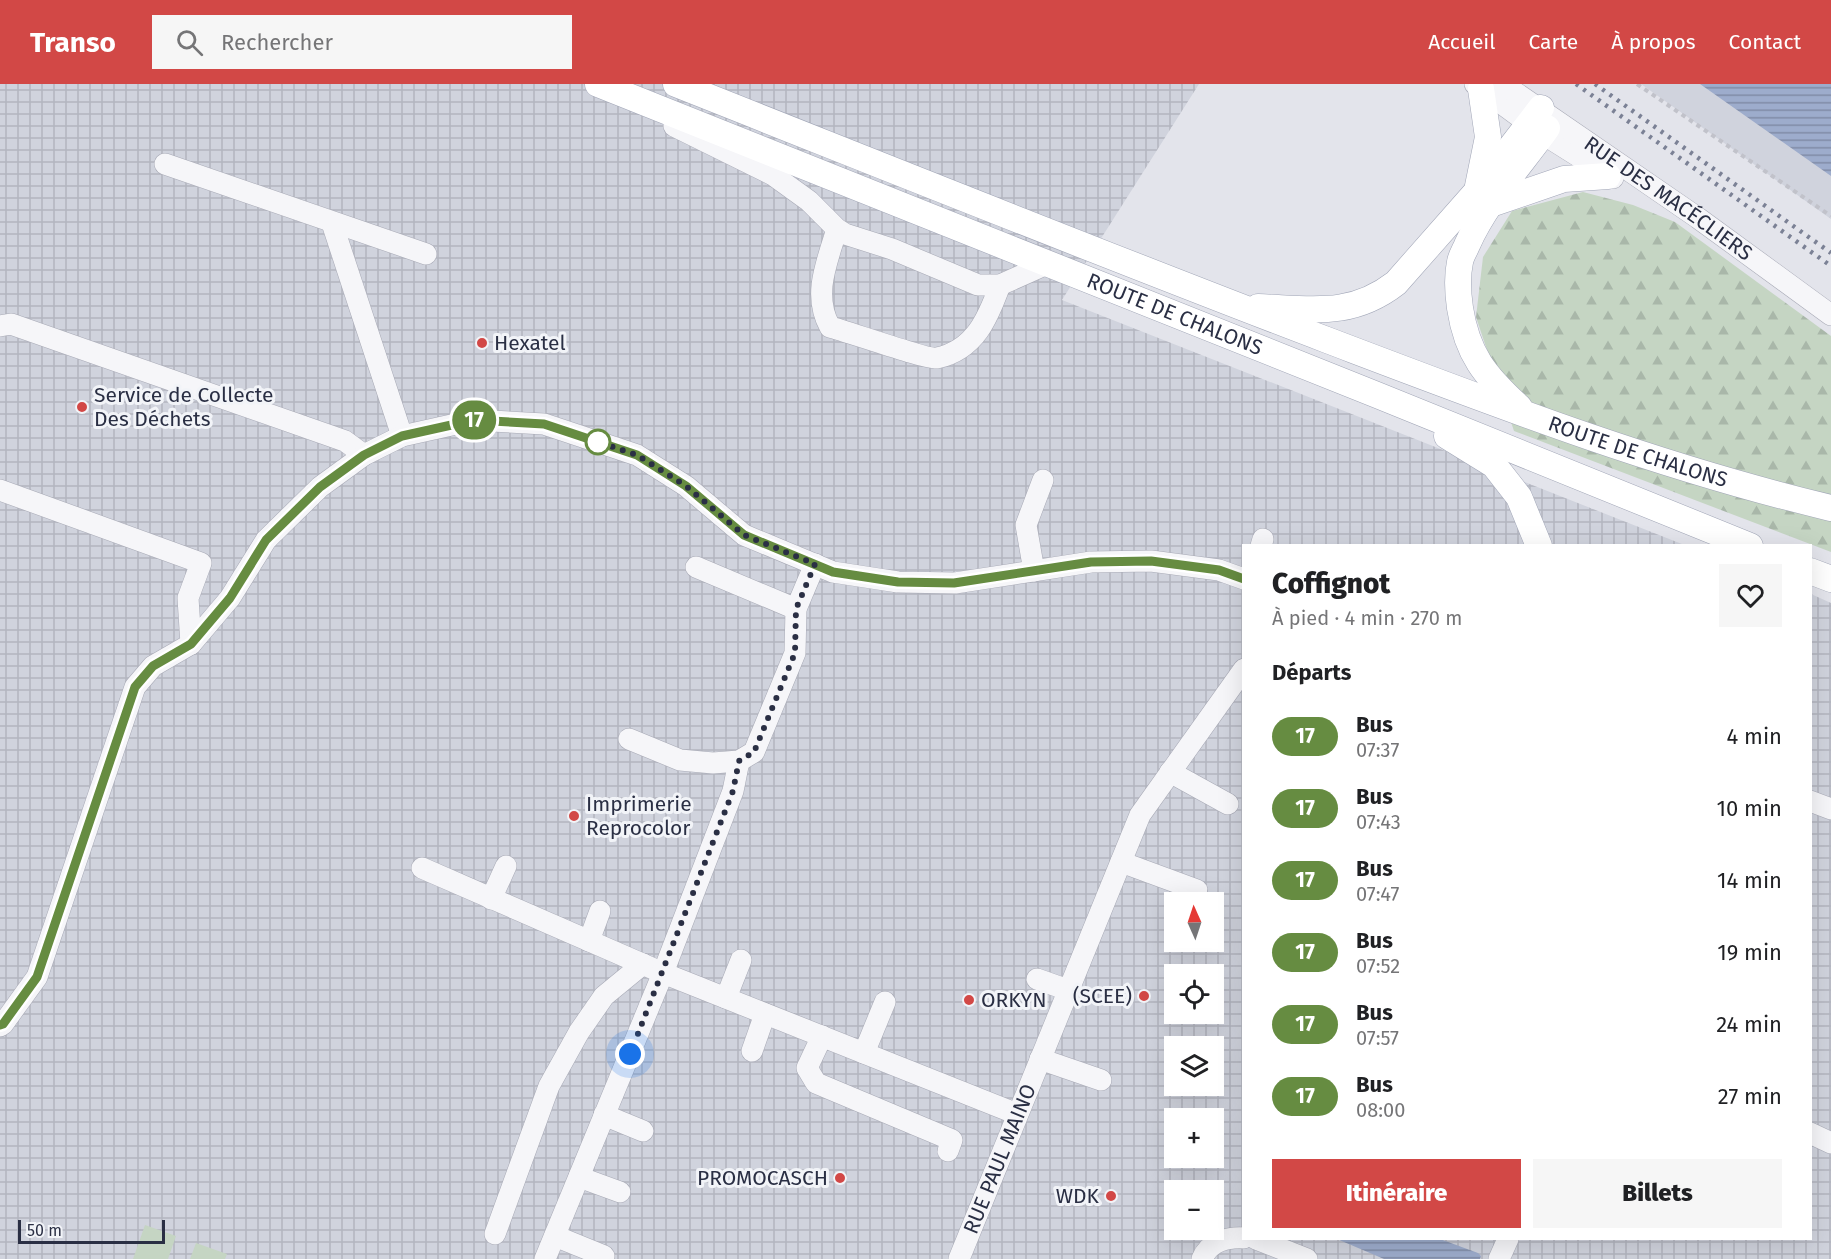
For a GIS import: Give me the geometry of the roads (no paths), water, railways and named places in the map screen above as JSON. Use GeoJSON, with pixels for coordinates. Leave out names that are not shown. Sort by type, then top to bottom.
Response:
{"type":"FeatureCollection","features":[{"type":"Feature","properties":{"kind":"main road","name":"ROUTE DE CHALONS"},"geometry":{"type":"LineString","coordinates":[[598,84],[1745,544]]}},
{"type":"Feature","properties":{"kind":"main road","name":"ROUTE DE CHALONS"},"geometry":{"type":"LineString","coordinates":[[676,84],[1238,306],[1530,416],[1628,451],[1735,484],[1831,508]]}},
{"type":"Feature","properties":{"kind":"main road"},"geometry":{"type":"LineString","coordinates":[[1486,86],[1488,137],[1484,197],[1473,232],[1460,261],[1458,296],[1463,327],[1478,363],[1495,385],[1530,416]]}},
{"type":"Feature","properties":{"kind":"main road"},"geometry":{"type":"LineString","coordinates":[[1238,306],[1336,310],[1363,303],[1382,294],[1484,197],[1542,121]]}},
{"type":"Feature","properties":{"kind":"main road"},"geometry":{"type":"LineString","coordinates":[[1484,197],[1564,179],[1608,176]]}},
{"type":"Feature","properties":{"kind":"main road"},"geometry":{"type":"LineString","coordinates":[[1377,395],[1494,465],[1519,497],[1538,544]]}},
{"type":"Feature","properties":{"kind":"main road"},"geometry":{"type":"LineString","coordinates":[[1812,572],[1831,579]]}},
{"type":"Feature","properties":{"kind":"main road"},"geometry":{"type":"LineString","coordinates":[[1812,584],[1831,590]]}},
{"type":"Feature","properties":{"kind":"street"},"geometry":{"type":"LineString","coordinates":[[590,84],[773,175],[809,201],[845,234],[910,256],[978,285],[1000,285],[1047,264]]}},
{"type":"Feature","properties":{"kind":"street","name":"RUE DES MACÉCLIERS"},"geometry":{"type":"LineString","coordinates":[[1486,86],[1698,218],[1831,315]]}},
{"type":"Feature","properties":{"kind":"street","name":"RUE DES MACÉCLIERS"},"geometry":{"type":"LineString","coordinates":[[1542,121],[1608,176],[1698,218]]}},
{"type":"Feature","properties":{"kind":"street"},"geometry":{"type":"LineString","coordinates":[[165,164],[426,254]]}},
{"type":"Feature","properties":{"kind":"street"},"geometry":{"type":"LineString","coordinates":[[332,223],[402,436]]}},
{"type":"Feature","properties":{"kind":"street"},"geometry":{"type":"LineString","coordinates":[[837,229],[823,276],[820,297],[824,316],[831,327],[935,358],[965,347],[988,317],[1000,285]]}},
{"type":"Feature","properties":{"kind":"street"},"geometry":{"type":"LineString","coordinates":[[0,326],[11,324],[345,441],[364,455]]}},
{"type":"Feature","properties":{"kind":"street"},"geometry":{"type":"LineString","coordinates":[[0,1026],[37,977],[135,687],[153,666],[191,644],[230,598],[266,540],[320,487],[364,455],[402,436],[474,420],[544,424],[637,455],[686,486],[744,535],[833,572],[898,582],[954,583],[1091,562],[1151,561],[1219,570],[1242,578]]}},
{"type":"Feature","properties":{"kind":"street"},"geometry":{"type":"LineString","coordinates":[[1034,571],[1026,525],[1043,480]]}},
{"type":"Feature","properties":{"kind":"street"},"geometry":{"type":"LineString","coordinates":[[0,490],[201,562],[188,598],[191,644]]}},
{"type":"Feature","properties":{"kind":"street"},"geometry":{"type":"LineString","coordinates":[[629,740],[680,760],[739,761],[754,752],[795,653],[796,609],[815,564]]}},
{"type":"Feature","properties":{"kind":"street"},"geometry":{"type":"LineString","coordinates":[[696,567],[796,609]]}},
{"type":"Feature","properties":{"kind":"street","name":"RUE PAUL MAINO"},"geometry":{"type":"LineString","coordinates":[[959,1259],[1140,815],[1242,672]]}},
{"type":"Feature","properties":{"kind":"street"},"geometry":{"type":"LineString","coordinates":[[545,1259],[663,973],[733,791],[739,761]]}},
{"type":"Feature","properties":{"kind":"street"},"geometry":{"type":"LineString","coordinates":[[1170,772],[1228,804]]}},
{"type":"Feature","properties":{"kind":"street"},"geometry":{"type":"LineString","coordinates":[[1812,802],[1831,809]]}},
{"type":"Feature","properties":{"kind":"street"},"geometry":{"type":"LineString","coordinates":[[1121,862],[1197,890]]}},
{"type":"Feature","properties":{"kind":"street"},"geometry":{"type":"LineString","coordinates":[[491,898],[506,866]]}},
{"type":"Feature","properties":{"kind":"street"},"geometry":{"type":"LineString","coordinates":[[422,868],[663,973],[1017,1114]]}},
{"type":"Feature","properties":{"kind":"street"},"geometry":{"type":"LineString","coordinates":[[589,941],[600,911]]}},
{"type":"Feature","properties":{"kind":"street"},"geometry":{"type":"LineString","coordinates":[[726,998],[741,960]]}},
{"type":"Feature","properties":{"kind":"street"},"geometry":{"type":"LineString","coordinates":[[495,1234],[549,1086],[579,1032],[604,996],[643,964]]}},
{"type":"Feature","properties":{"kind":"street"},"geometry":{"type":"LineString","coordinates":[[1036,979],[1068,990]]}},
{"type":"Feature","properties":{"kind":"street"},"geometry":{"type":"LineString","coordinates":[[864,1053],[885,1002]]}},
{"type":"Feature","properties":{"kind":"street"},"geometry":{"type":"LineString","coordinates":[[752,1051],[765,1014]]}},
{"type":"Feature","properties":{"kind":"street"},"geometry":{"type":"LineString","coordinates":[[822,1036],[807,1068],[816,1083],[952,1140],[948,1151]]}},
{"type":"Feature","properties":{"kind":"street","name":"RUE PAUL MAINO"},"geometry":{"type":"LineString","coordinates":[[1040,1059],[1101,1080]]}},
{"type":"Feature","properties":{"kind":"street"},"geometry":{"type":"LineString","coordinates":[[604,1115],[643,1131]]}},
{"type":"Feature","properties":{"kind":"street"},"geometry":{"type":"LineString","coordinates":[[1812,1134],[1831,1143]]}},
{"type":"Feature","properties":{"kind":"street"},"geometry":{"type":"LineString","coordinates":[[579,1177],[620,1191]]}},
{"type":"Feature","properties":{"kind":"street"},"geometry":{"type":"LineString","coordinates":[[555,1236],[604,1256]]}},
{"type":"Feature","properties":{"kind":"street"},"geometry":{"type":"LineString","coordinates":[[1202,1259],[1204,1253],[1213,1245],[1230,1237],[1242,1238]]}},
{"type":"Feature","properties":{"kind":"street"},"geometry":{"type":"LineString","coordinates":[[1258,1240],[1306,1259]]}},
{"type":"Feature","properties":{"kind":"street"},"geometry":{"type":"LineString","coordinates":[[1499,1259],[1508,1240]]}},
{"type":"Feature","properties":{"kind":"water"},"geometry":{"type":"Polygon","coordinates":[[[1700,84],[1831,84],[1831,176],[1700,84]]]}},
{"type":"Feature","properties":{"kind":"water"},"geometry":{"type":"Polygon","coordinates":[[[1339,1240],[1443,1240],[1481,1256],[1480,1259],[1384,1259],[1339,1240]]]}},
{"type":"Feature","properties":{"kind":"railway"},"geometry":{"type":"LineString","coordinates":[[1576,84],[1831,266]]}},
{"type":"Feature","properties":{"kind":"railway"},"geometry":{"type":"LineString","coordinates":[[1595,84],[1831,253]]}},
{"type":"Feature","properties":{"kind":"place","name":"Hexatel"},"geometry":{"type":"Point","coordinates":[482,343]}},
{"type":"Feature","properties":{"kind":"place","name":"Service de Collecte Des Déchets"},"geometry":{"type":"Point","coordinates":[82,407]}},
{"type":"Feature","properties":{"kind":"place","name":"Imprimerie Reprocolor"},"geometry":{"type":"Point","coordinates":[574,816]}},
{"type":"Feature","properties":{"kind":"place","name":"(SCEE)"},"geometry":{"type":"Point","coordinates":[1144,996]}},
{"type":"Feature","properties":{"kind":"place","name":"ORKYN"},"geometry":{"type":"Point","coordinates":[969,1000]}},
{"type":"Feature","properties":{"kind":"place","name":"PROMOCASCH"},"geometry":{"type":"Point","coordinates":[840,1178]}},
{"type":"Feature","properties":{"kind":"place","name":"WDK"},"geometry":{"type":"Point","coordinates":[1111,1196]}}]}
